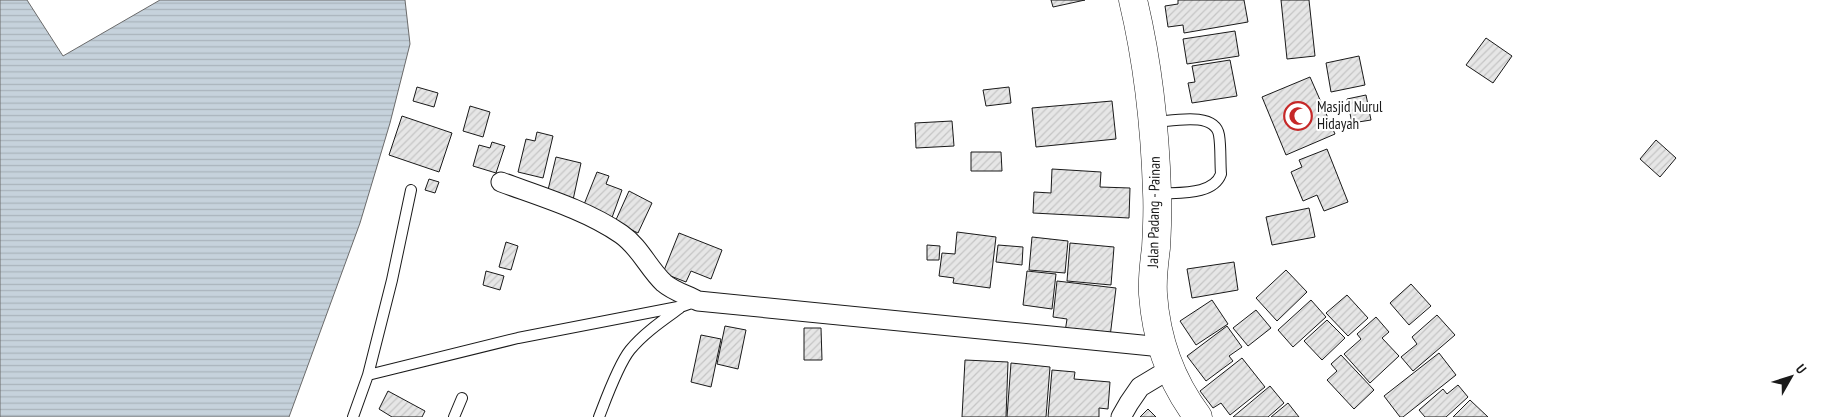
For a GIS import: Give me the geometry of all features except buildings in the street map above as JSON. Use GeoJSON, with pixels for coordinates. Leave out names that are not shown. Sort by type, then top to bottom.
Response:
{"type":"FeatureCollection","features":[{"type":"Feature","properties":{"kind":"highway","name":"Jalan Padang - Painan"},"geometry":{"type":"LineString","coordinates":[[1133,0],[1141,32],[1154,122],[1157,237],[1153,293],[1166,358],[1198,417]]}},
{"type":"Feature","properties":{"kind":"street"},"geometry":{"type":"LineString","coordinates":[[501,182],[584,214],[622,234],[634,245],[665,284],[690,303],[1166,358]]}},
{"type":"Feature","properties":{"kind":"street"},"geometry":{"type":"LineString","coordinates":[[1121,417],[1140,387],[1166,358]]}},
{"type":"Feature","properties":{"kind":"lane"},"geometry":{"type":"LineString","coordinates":[[1154,122],[1197,119],[1206,120],[1213,124],[1219,132],[1221,166],[1219,181],[1212,187],[1203,190],[1157,194]]}},
{"type":"Feature","properties":{"kind":"lane"},"geometry":{"type":"LineString","coordinates":[[352,417],[368,375],[392,280],[411,190]]}},
{"type":"Feature","properties":{"kind":"lane"},"geometry":{"type":"LineString","coordinates":[[368,375],[518,338],[690,303]]}},
{"type":"Feature","properties":{"kind":"lane"},"geometry":{"type":"LineString","coordinates":[[599,417],[610,388],[628,352],[644,335],[690,303]]}},
{"type":"Feature","properties":{"kind":"lane"},"geometry":{"type":"LineString","coordinates":[[454,417],[462,398]]}},
{"type":"Feature","properties":{"kind":"shaded area"},"geometry":{"type":"Polygon","coordinates":[[[0,0],[27,0],[63,56],[160,0],[405,0],[410,44],[390,123],[360,223],[289,417],[0,417],[0,0]]]}},
{"type":"Feature","properties":{"kind":"place","name":"Masjid Nurul Hidayah"},"geometry":{"type":"Point","coordinates":[1298,116]}}]}
